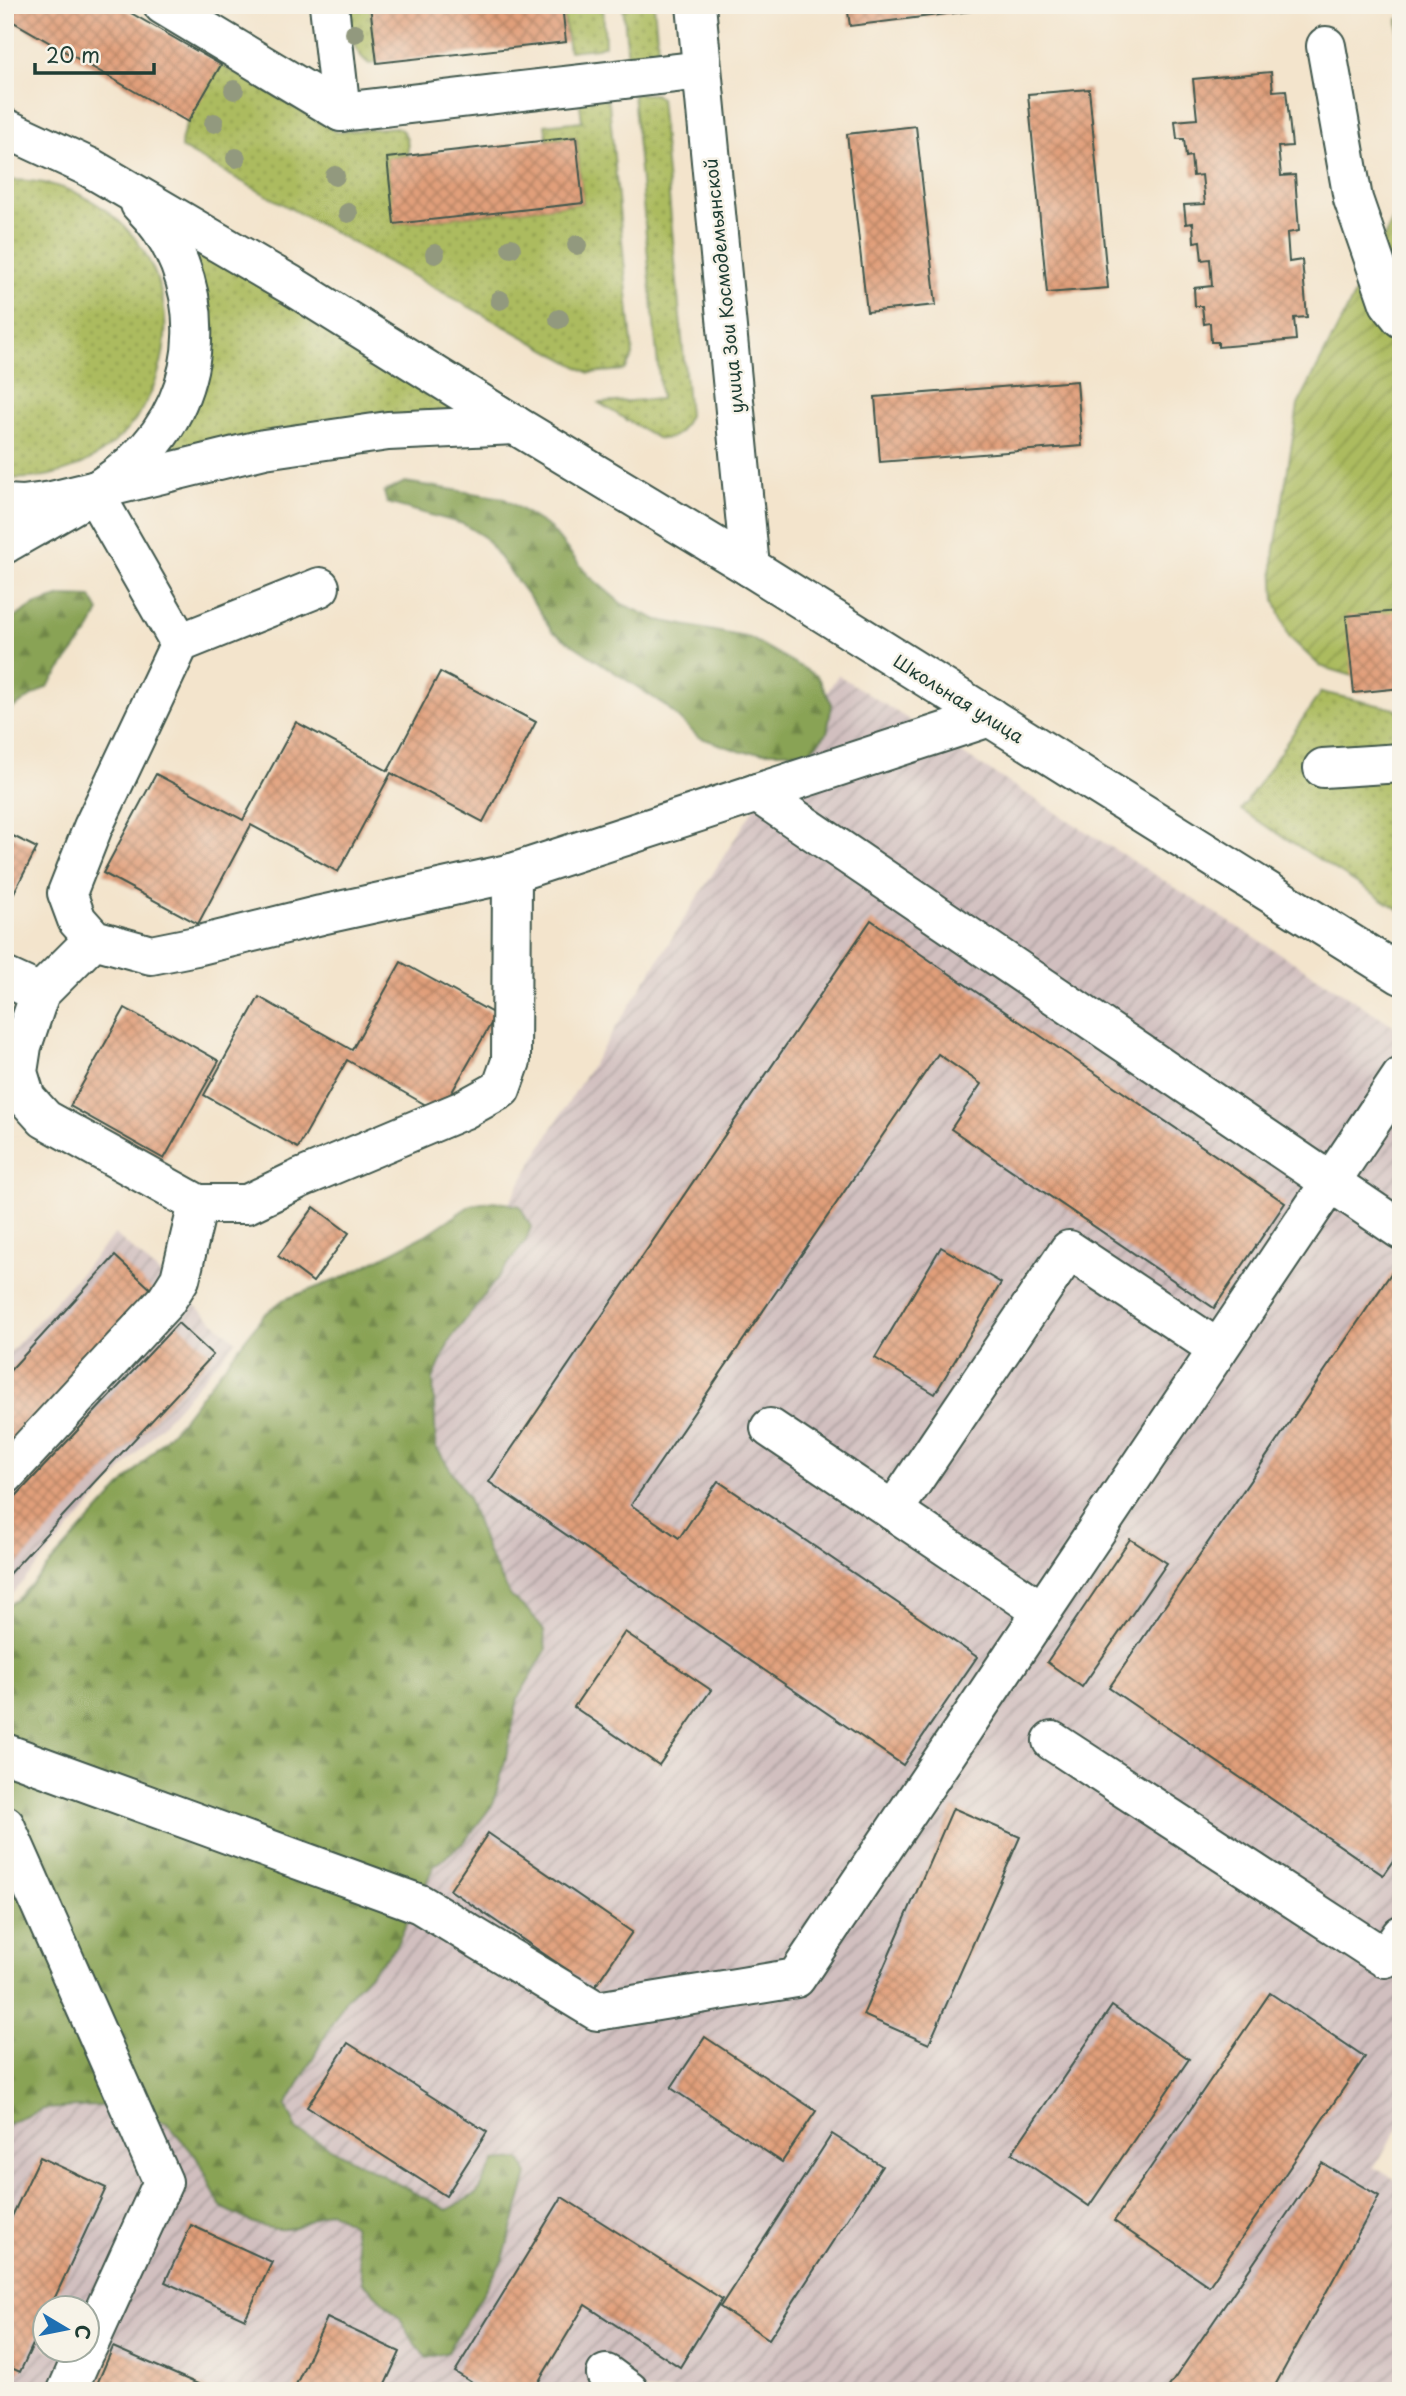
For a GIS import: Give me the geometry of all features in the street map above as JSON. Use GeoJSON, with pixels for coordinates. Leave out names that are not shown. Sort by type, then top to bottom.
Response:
{"type":"FeatureCollection","features":[{"type":"Feature","properties":{"kind":"main road"},"geometry":{"type":"LineString","coordinates":[[163,5],[341,112],[702,70]]}},
{"type":"Feature","properties":{"kind":"main road"},"geometry":{"type":"LineString","coordinates":[[328,5],[341,112]]}},
{"type":"Feature","properties":{"kind":"main road","name":"улица Зои Космодемьянской"},"geometry":{"type":"LineString","coordinates":[[696,5],[750,567]]}},
{"type":"Feature","properties":{"kind":"main road"},"geometry":{"type":"LineString","coordinates":[[1326,46],[1353,199],[1389,303],[1401,318]]}},
{"type":"Feature","properties":{"kind":"main road"},"geometry":{"type":"LineString","coordinates":[[5,128],[89,167],[136,200],[165,234],[185,274],[191,295],[193,329],[192,355],[185,383],[160,434],[135,462],[93,491],[5,544]]}},
{"type":"Feature","properties":{"kind":"main road"},"geometry":{"type":"LineString","coordinates":[[5,155],[41,156],[89,167]]}},
{"type":"Feature","properties":{"kind":"main road","name":"Школьная улица"},"geometry":{"type":"LineString","coordinates":[[89,167],[291,285],[750,567],[1401,975]]}},
{"type":"Feature","properties":{"kind":"main road"},"geometry":{"type":"LineString","coordinates":[[5,504],[38,504],[264,449],[388,431],[515,425]]}},
{"type":"Feature","properties":{"kind":"main road"},"geometry":{"type":"LineString","coordinates":[[93,491],[180,643]]}},
{"type":"Feature","properties":{"kind":"main road"},"geometry":{"type":"LineString","coordinates":[[320,587],[180,643],[93,827],[67,893],[76,920],[94,939],[151,955],[512,873],[990,717]]}},
{"type":"Feature","properties":{"kind":"main road"},"geometry":{"type":"LineString","coordinates":[[1323,768],[1401,763]]}},
{"type":"Feature","properties":{"kind":"main road"},"geometry":{"type":"LineString","coordinates":[[757,793],[1401,1230]]}},
{"type":"Feature","properties":{"kind":"main road"},"geometry":{"type":"LineString","coordinates":[[94,939],[40,993],[22,1046],[18,1072],[26,1098],[45,1119],[198,1204],[247,1204],[299,1179],[463,1110],[501,1088],[512,1062],[512,873]]}},
{"type":"Feature","properties":{"kind":"main road"},"geometry":{"type":"LineString","coordinates":[[5,976],[40,993]]}},
{"type":"Feature","properties":{"kind":"main road"},"geometry":{"type":"LineString","coordinates":[[5,1753],[420,1904],[597,2011],[796,1978],[1401,1077]]}},
{"type":"Feature","properties":{"kind":"main road"},"geometry":{"type":"LineString","coordinates":[[5,1475],[166,1301],[180,1279],[198,1204]]}},
{"type":"Feature","properties":{"kind":"main road"},"geometry":{"type":"LineString","coordinates":[[893,1511],[1069,1250],[1218,1349]]}},
{"type":"Feature","properties":{"kind":"main road"},"geometry":{"type":"LineString","coordinates":[[770,1428],[1042,1611]]}},
{"type":"Feature","properties":{"kind":"main road"},"geometry":{"type":"LineString","coordinates":[[1052,1741],[1385,1958],[1401,1935]]}},
{"type":"Feature","properties":{"kind":"main road"},"geometry":{"type":"LineString","coordinates":[[5,1825],[163,2182],[102,2314]]}},
{"type":"Feature","properties":{"kind":"main road"},"geometry":{"type":"LineString","coordinates":[[67,2391],[79,2364]]}},
{"type":"Feature","properties":{"kind":"shaded area"},"geometry":{"type":"Polygon","coordinates":[[[838,675],[1401,1030],[1401,2124],[1374,2167],[1401,2183],[1401,2391],[5,2391],[5,2074],[553,1127],[838,675]]]}},
{"type":"Feature","properties":{"kind":"shaded area"},"geometry":{"type":"Polygon","coordinates":[[[115,1234],[236,1341],[5,1602],[5,1358],[115,1234]]]}},
{"type":"Feature","properties":{"kind":"green space"},"geometry":{"type":"Polygon","coordinates":[[[347,5],[370,5],[377,63],[369,64],[354,45],[347,5]]]}},
{"type":"Feature","properties":{"kind":"green space"},"geometry":{"type":"Polygon","coordinates":[[[562,5],[603,5],[605,45],[569,51],[562,5]]]}},
{"type":"Feature","properties":{"kind":"green space"},"geometry":{"type":"Polygon","coordinates":[[[623,5],[654,5],[658,48],[652,56],[628,59],[623,5]]]}},
{"type":"Feature","properties":{"kind":"green space"},"geometry":{"type":"Polygon","coordinates":[[[1398,19],[1401,19],[1401,204],[1398,19]]]}},
{"type":"Feature","properties":{"kind":"green space"},"geometry":{"type":"Polygon","coordinates":[[[221,65],[337,132],[396,127],[403,132],[408,155],[387,158],[395,224],[583,203],[576,137],[547,140],[545,125],[582,121],[579,96],[606,98],[609,104],[633,355],[625,370],[589,373],[181,148],[190,117],[221,65]]]}},
{"type":"Feature","properties":{"kind":"green space"},"geometry":{"type":"Polygon","coordinates":[[[633,94],[655,94],[660,98],[689,415],[678,434],[664,439],[657,438],[599,403],[661,399],[633,94]]]}},
{"type":"Feature","properties":{"kind":"green space"},"geometry":{"type":"Polygon","coordinates":[[[5,181],[53,185],[97,204],[136,241],[159,284],[165,331],[157,377],[136,419],[102,452],[58,473],[5,478],[5,181]]]}},
{"type":"Feature","properties":{"kind":"green space"},"geometry":{"type":"Polygon","coordinates":[[[1401,204],[1401,680],[1363,679],[1320,666],[1289,637],[1275,600],[1273,562],[1298,405],[1401,204]]]}},
{"type":"Feature","properties":{"kind":"green space"},"geometry":{"type":"Polygon","coordinates":[[[181,235],[468,411],[152,463],[179,427],[181,235]]]}},
{"type":"Feature","properties":{"kind":"green space"},"geometry":{"type":"Polygon","coordinates":[[[405,482],[503,498],[550,528],[588,575],[622,604],[658,620],[750,638],[817,676],[832,704],[827,733],[809,752],[742,752],[698,737],[666,706],[552,631],[484,537],[463,524],[387,503],[384,492],[405,482]]]}},
{"type":"Feature","properties":{"kind":"green space"},"geometry":{"type":"Polygon","coordinates":[[[62,596],[91,597],[99,611],[90,630],[48,686],[5,713],[5,624],[34,605],[62,596]]]}},
{"type":"Feature","properties":{"kind":"green space"},"geometry":{"type":"Polygon","coordinates":[[[1321,692],[1401,712],[1401,911],[1241,810],[1321,692]]]}},
{"type":"Feature","properties":{"kind":"green space"},"geometry":{"type":"Polygon","coordinates":[[[494,1201],[520,1206],[531,1227],[525,1242],[450,1340],[433,1379],[436,1447],[467,1496],[488,1553],[511,1597],[530,1612],[544,1631],[546,1650],[518,1698],[493,1804],[464,1842],[434,1866],[395,1948],[347,1997],[286,2106],[298,2131],[447,2210],[476,2194],[495,2161],[520,2159],[528,2175],[503,2259],[448,2352],[427,2358],[415,2344],[400,2318],[363,2282],[353,2225],[330,2211],[290,2228],[269,2228],[248,2221],[220,2206],[199,2160],[167,2123],[114,2105],[43,2109],[5,2125],[5,1606],[17,1600],[182,1420],[264,1315],[283,1300],[344,1277],[429,1233],[471,1205],[494,1201]]]}},
{"type":"Feature","properties":{"kind":"building"},"geometry":{"type":"Polygon","coordinates":[[[11,5],[117,5],[221,65],[188,122],[5,17],[11,5]]]}},
{"type":"Feature","properties":{"kind":"building"},"geometry":{"type":"Polygon","coordinates":[[[370,5],[562,5],[566,42],[377,63],[370,5]]]}},
{"type":"Feature","properties":{"kind":"building"},"geometry":{"type":"Polygon","coordinates":[[[847,5],[1003,5],[1003,7],[850,26],[847,5]]]}},
{"type":"Feature","properties":{"kind":"building"},"geometry":{"type":"Polygon","coordinates":[[[1271,72],[1273,91],[1286,90],[1292,146],[1278,147],[1281,176],[1295,175],[1299,231],[1287,233],[1289,262],[1302,260],[1307,317],[1294,318],[1296,340],[1218,347],[1218,342],[1211,342],[1210,323],[1204,324],[1202,306],[1195,306],[1194,288],[1212,286],[1210,259],[1202,260],[1200,241],[1194,242],[1193,223],[1186,224],[1184,205],[1205,204],[1202,175],[1193,176],[1191,156],[1186,157],[1184,139],[1177,139],[1175,121],[1197,119],[1193,79],[1271,72]]]}},
{"type":"Feature","properties":{"kind":"building"},"geometry":{"type":"Polygon","coordinates":[[[1089,89],[1108,288],[1047,293],[1028,94],[1089,89]]]}},
{"type":"Feature","properties":{"kind":"building"},"geometry":{"type":"Polygon","coordinates":[[[916,126],[936,305],[867,312],[847,134],[916,126]]]}},
{"type":"Feature","properties":{"kind":"building"},"geometry":{"type":"Polygon","coordinates":[[[576,137],[583,203],[394,224],[387,158],[576,137]]]}},
{"type":"Feature","properties":{"kind":"building"},"geometry":{"type":"Polygon","coordinates":[[[1077,381],[1082,446],[880,462],[875,397],[1077,381]]]}},
{"type":"Feature","properties":{"kind":"building"},"geometry":{"type":"Polygon","coordinates":[[[1397,611],[1401,639],[1401,688],[1354,693],[1346,616],[1397,611]]]}},
{"type":"Feature","properties":{"kind":"building"},"geometry":{"type":"Polygon","coordinates":[[[440,672],[536,722],[483,822],[391,773],[338,872],[251,825],[198,924],[103,873],[156,774],[243,820],[296,722],[388,771],[440,672]]]}},
{"type":"Feature","properties":{"kind":"building"},"geometry":{"type":"Polygon","coordinates":[[[5,832],[37,848],[5,910],[5,832]]]}},
{"type":"Feature","properties":{"kind":"building"},"geometry":{"type":"Polygon","coordinates":[[[871,920],[1285,1203],[1214,1308],[951,1129],[981,1084],[938,1054],[631,1505],[679,1538],[718,1481],[977,1657],[903,1765],[489,1482],[871,920]]]}},
{"type":"Feature","properties":{"kind":"building"},"geometry":{"type":"Polygon","coordinates":[[[401,962],[496,1015],[440,1113],[347,1060],[298,1148],[204,1095],[259,997],[352,1050],[401,962]]]}},
{"type":"Feature","properties":{"kind":"building"},"geometry":{"type":"Polygon","coordinates":[[[125,1008],[219,1061],[164,1159],[70,1106],[125,1008]]]}},
{"type":"Feature","properties":{"kind":"building"},"geometry":{"type":"Polygon","coordinates":[[[314,1207],[349,1233],[313,1282],[278,1256],[314,1207]]]}},
{"type":"Feature","properties":{"kind":"building"},"geometry":{"type":"Polygon","coordinates":[[[941,1247],[1001,1283],[935,1394],[875,1358],[941,1247]]]}},
{"type":"Feature","properties":{"kind":"building"},"geometry":{"type":"Polygon","coordinates":[[[115,1256],[153,1291],[5,1452],[5,1376],[115,1256]]]}},
{"type":"Feature","properties":{"kind":"building"},"geometry":{"type":"Polygon","coordinates":[[[1392,1272],[1401,1278],[1401,1849],[1383,1875],[1109,1688],[1392,1272]]]}},
{"type":"Feature","properties":{"kind":"building"},"geometry":{"type":"Polygon","coordinates":[[[178,1323],[213,1355],[5,1578],[5,1508],[178,1323]]]}},
{"type":"Feature","properties":{"kind":"building"},"geometry":{"type":"Polygon","coordinates":[[[1130,1539],[1167,1563],[1082,1687],[1047,1662],[1130,1539]]]}},
{"type":"Feature","properties":{"kind":"building"},"geometry":{"type":"Polygon","coordinates":[[[625,1632],[711,1690],[659,1765],[574,1707],[625,1632]]]}},
{"type":"Feature","properties":{"kind":"building"},"geometry":{"type":"Polygon","coordinates":[[[953,1808],[1020,1837],[929,2044],[863,2015],[953,1808]]]}},
{"type":"Feature","properties":{"kind":"building"},"geometry":{"type":"Polygon","coordinates":[[[488,1833],[632,1932],[594,1988],[450,1890],[488,1833]]]}},
{"type":"Feature","properties":{"kind":"building"},"geometry":{"type":"Polygon","coordinates":[[[1270,1993],[1365,2057],[1209,2286],[1114,2221],[1270,1993]]]}},
{"type":"Feature","properties":{"kind":"building"},"geometry":{"type":"Polygon","coordinates":[[[1112,2006],[1189,2059],[1089,2206],[1012,2153],[1112,2006]]]}},
{"type":"Feature","properties":{"kind":"building"},"geometry":{"type":"Polygon","coordinates":[[[705,2037],[816,2111],[782,2162],[671,2088],[705,2037]]]}},
{"type":"Feature","properties":{"kind":"building"},"geometry":{"type":"Polygon","coordinates":[[[348,2043],[487,2132],[446,2196],[307,2107],[348,2043]]]}},
{"type":"Feature","properties":{"kind":"building"},"geometry":{"type":"Polygon","coordinates":[[[832,2134],[882,2166],[769,2339],[720,2307],[832,2134]]]}},
{"type":"Feature","properties":{"kind":"building"},"geometry":{"type":"Polygon","coordinates":[[[40,2157],[106,2188],[57,2294],[32,2294],[32,2347],[20,2372],[5,2365],[5,2231],[40,2157]]]}},
{"type":"Feature","properties":{"kind":"building"},"geometry":{"type":"Polygon","coordinates":[[[1322,2163],[1379,2196],[1272,2391],[1166,2391],[1322,2163]]]}},
{"type":"Feature","properties":{"kind":"building"},"geometry":{"type":"Polygon","coordinates":[[[562,2197],[722,2299],[680,2367],[585,2305],[533,2391],[485,2391],[455,2372],[562,2197]]]}},
{"type":"Feature","properties":{"kind":"building"},"geometry":{"type":"Polygon","coordinates":[[[191,2225],[272,2262],[245,2319],[165,2282],[191,2225]]]}},
{"type":"Feature","properties":{"kind":"building"},"geometry":{"type":"Polygon","coordinates":[[[327,2318],[400,2352],[382,2391],[293,2391],[327,2318]]]}},
{"type":"Feature","properties":{"kind":"building"},"geometry":{"type":"Polygon","coordinates":[[[113,2347],[214,2391],[94,2391],[113,2347]]]}}]}
